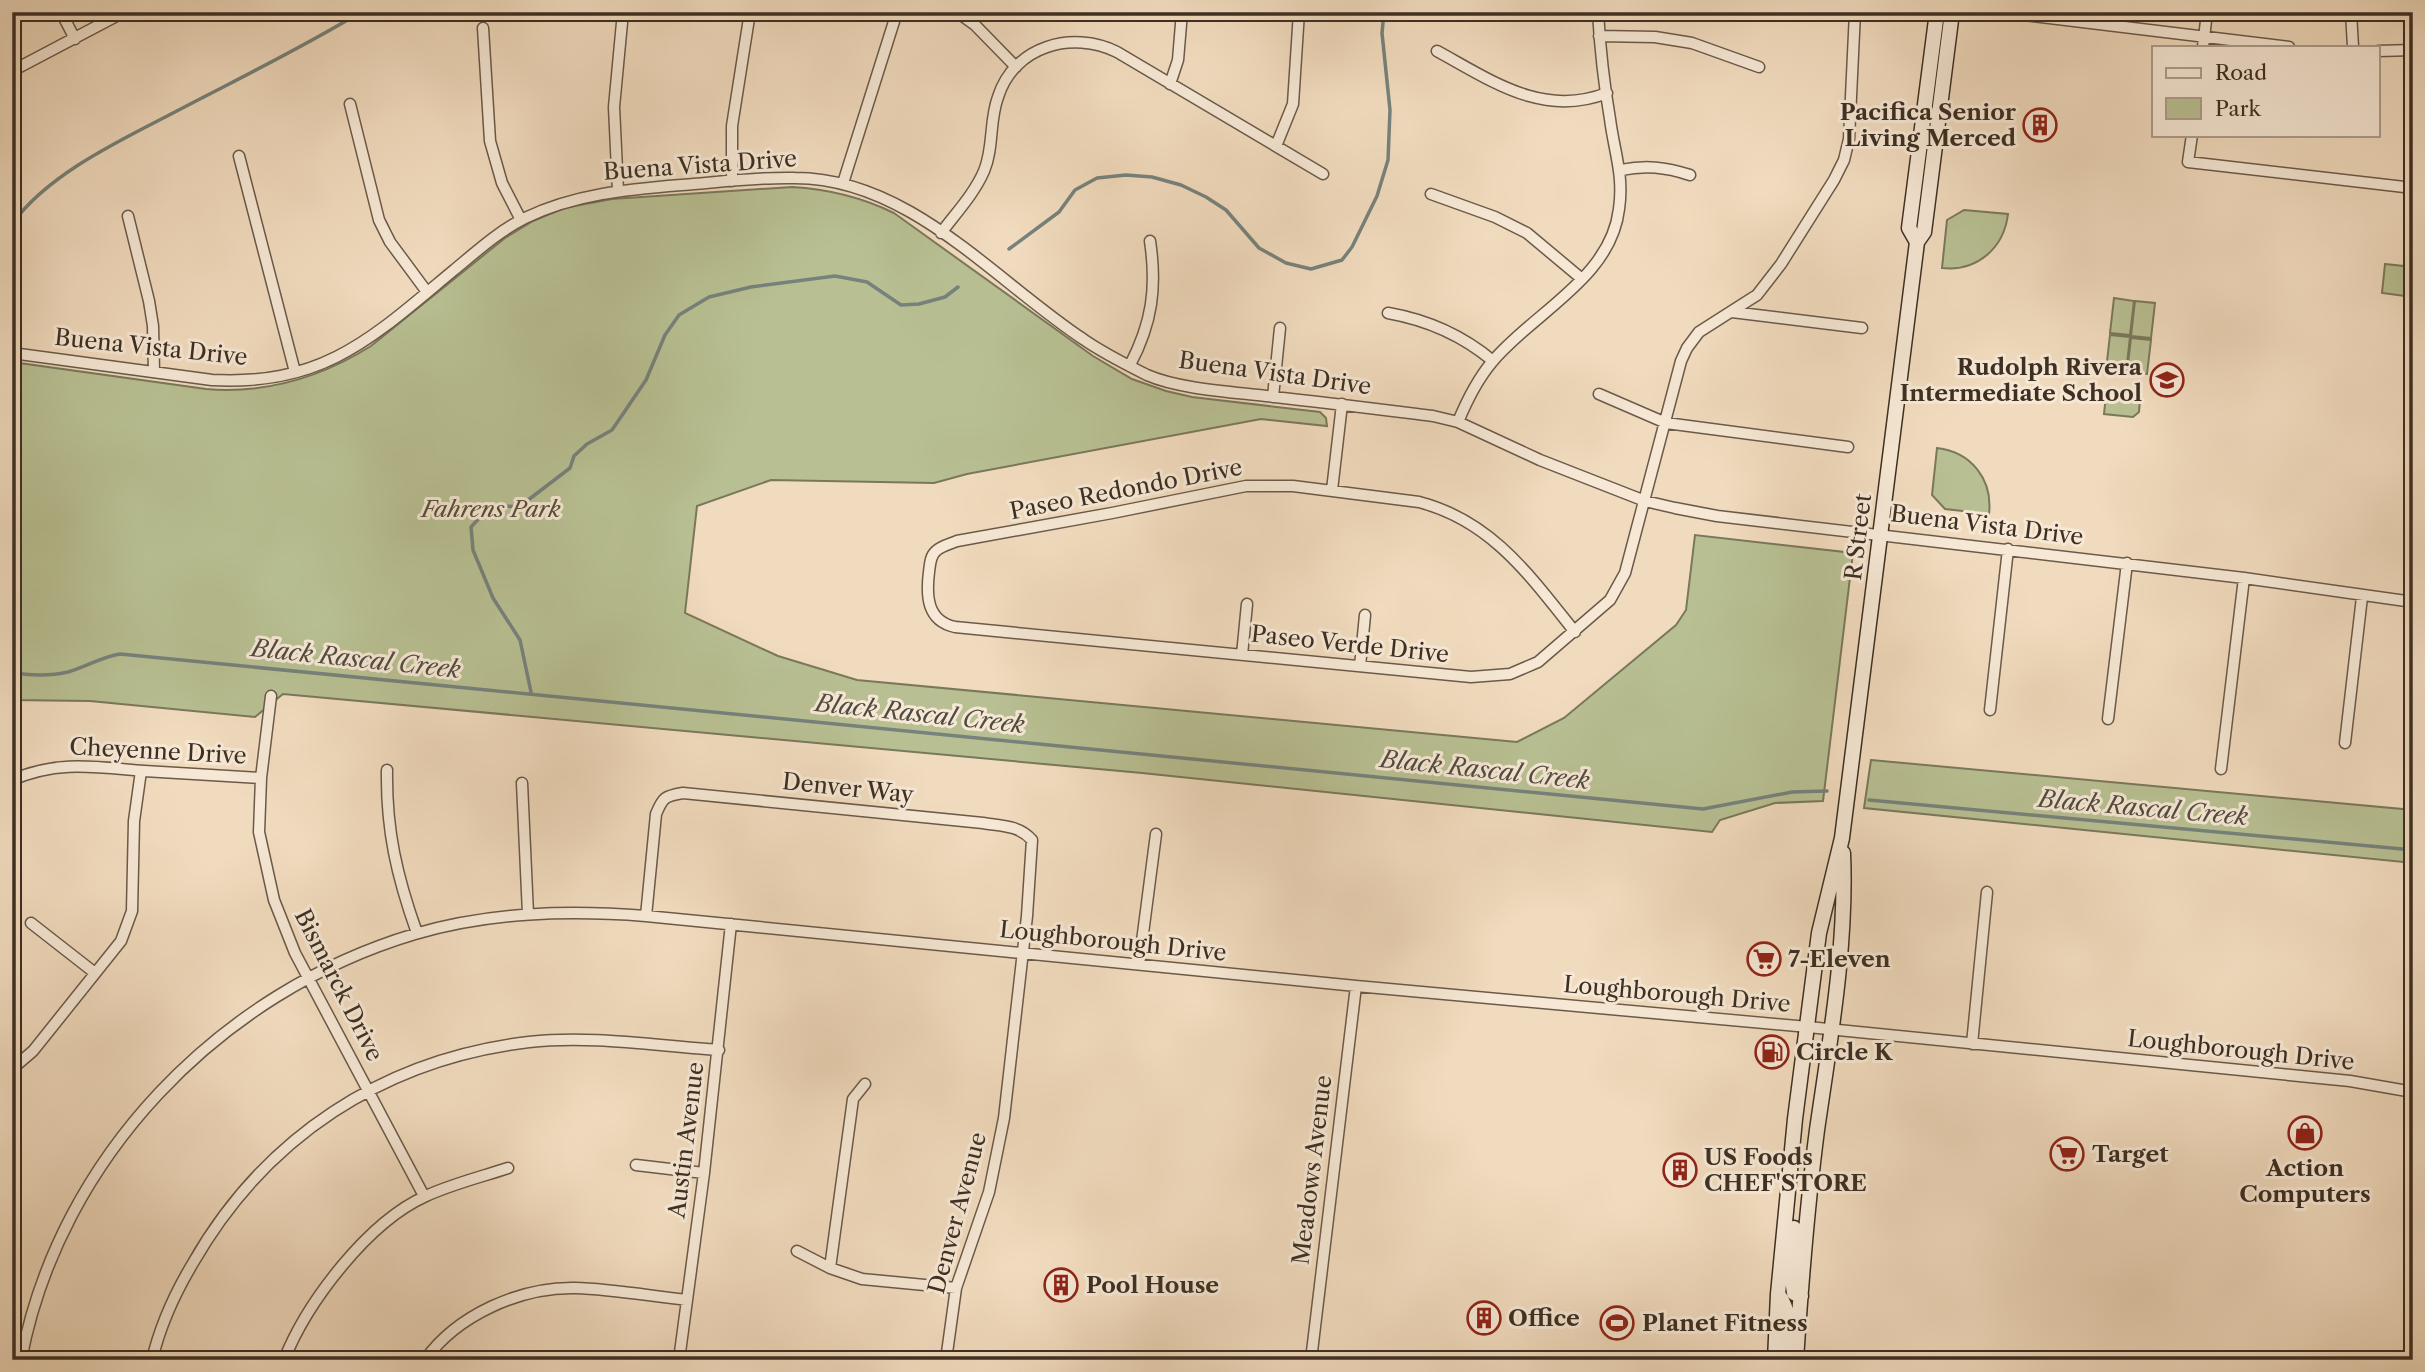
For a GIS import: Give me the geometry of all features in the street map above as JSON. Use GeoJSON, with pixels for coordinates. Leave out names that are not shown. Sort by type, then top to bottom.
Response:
{"type":"FeatureCollection","features":[{"type":"Feature","properties":{"kind":"street"},"geometry":{"type":"LineString","coordinates":[[61,12],[75,39]]}},
{"type":"Feature","properties":{"kind":"street"},"geometry":{"type":"LineString","coordinates":[[12,71],[124,12]]}},
{"type":"Feature","properties":{"kind":"street"},"geometry":{"type":"LineString","coordinates":[[618,191],[614,107],[623,12]]}},
{"type":"Feature","properties":{"kind":"street"},"geometry":{"type":"LineString","coordinates":[[732,181],[732,126],[750,12]]}},
{"type":"Feature","properties":{"kind":"street"},"geometry":{"type":"LineString","coordinates":[[843,183],[897,12]]}},
{"type":"Feature","properties":{"kind":"street"},"geometry":{"type":"LineString","coordinates":[[957,12],[975,25],[1016,67]]}},
{"type":"Feature","properties":{"kind":"street"},"geometry":{"type":"LineString","coordinates":[[1170,84],[1178,60],[1182,12]]}},
{"type":"Feature","properties":{"kind":"street"},"geometry":{"type":"LineString","coordinates":[[1276,146],[1293,104],[1299,12]]}},
{"type":"Feature","properties":{"kind":"street"},"geometry":{"type":"LineString","coordinates":[[1458,422],[1476,383],[1493,361],[1602,258],[1616,226],[1620,208],[1621,170],[1610,121],[1598,12]]}},
{"type":"Feature","properties":{"kind":"street","name":"Paseo Verde Drive"},"geometry":{"type":"LineString","coordinates":[[955,627],[1471,677],[1510,674],[1538,662],[1610,600],[1625,573],[1681,361],[1687,348],[1707,325],[1757,295],[1782,264],[1844,160],[1849,139],[1854,12]]}},
{"type":"Feature","properties":{"kind":"street","name":"R Street"},"geometry":{"type":"LineString","coordinates":[[1917,242],[1909,228],[1937,12]]}},
{"type":"Feature","properties":{"kind":"street","name":"R Street"},"geometry":{"type":"LineString","coordinates":[[1774,1360],[1787,1200],[1818,933],[1843,838],[1917,242],[1924,232],[1952,12]]}},
{"type":"Feature","properties":{"kind":"street"},"geometry":{"type":"LineString","coordinates":[[2000,12],[2203,42],[2272,46]]}},
{"type":"Feature","properties":{"kind":"street"},"geometry":{"type":"LineString","coordinates":[[2203,42],[2207,12]]}},
{"type":"Feature","properties":{"kind":"street"},"geometry":{"type":"LineString","coordinates":[[2351,12],[2353,46]]}},
{"type":"Feature","properties":{"kind":"street"},"geometry":{"type":"LineString","coordinates":[[483,28],[490,141],[502,183],[521,220]]}},
{"type":"Feature","properties":{"kind":"street"},"geometry":{"type":"LineString","coordinates":[[1600,36],[1655,37],[1692,43],[1759,67]]}},
{"type":"Feature","properties":{"kind":"street"},"geometry":{"type":"LineString","coordinates":[[941,233],[983,172],[991,146],[998,95],[1004,82],[1016,67],[1038,50],[1052,45],[1079,41],[1107,48],[1323,174]]}},
{"type":"Feature","properties":{"kind":"street"},"geometry":{"type":"LineString","coordinates":[[2380,51],[2413,50]]}},
{"type":"Feature","properties":{"kind":"street"},"geometry":{"type":"LineString","coordinates":[[1437,51],[1503,87],[1536,99],[1561,102],[1588,100],[1607,93]]}},
{"type":"Feature","properties":{"kind":"street"},"geometry":{"type":"LineString","coordinates":[[350,104],[379,220],[390,242],[427,292]]}},
{"type":"Feature","properties":{"kind":"street"},"geometry":{"type":"LineString","coordinates":[[2192,136],[2189,162],[2413,188]]}},
{"type":"Feature","properties":{"kind":"street"},"geometry":{"type":"LineString","coordinates":[[239,156],[295,372]]}},
{"type":"Feature","properties":{"kind":"street"},"geometry":{"type":"LineString","coordinates":[[1621,170],[1660,166],[1690,175]]}},
{"type":"Feature","properties":{"kind":"street","name":"Buena Vista Drive"},"geometry":{"type":"LineString","coordinates":[[12,353],[237,381],[273,378],[324,364],[352,350],[384,328],[486,243],[521,220],[570,199],[618,191],[805,178],[843,183],[888,200],[941,233],[1080,338],[1151,376],[1220,391],[1342,404],[1458,422],[1540,460],[1645,501],[1717,516],[2008,548],[2413,602]]}},
{"type":"Feature","properties":{"kind":"street"},"geometry":{"type":"LineString","coordinates":[[1431,194],[1527,233],[1582,279]]}},
{"type":"Feature","properties":{"kind":"street"},"geometry":{"type":"LineString","coordinates":[[128,216],[149,301],[153,326],[154,372]]}},
{"type":"Feature","properties":{"kind":"street"},"geometry":{"type":"LineString","coordinates":[[1130,365],[1144,337],[1154,292],[1150,241]]}},
{"type":"Feature","properties":{"kind":"street"},"geometry":{"type":"LineString","coordinates":[[1732,312],[1862,328]]}},
{"type":"Feature","properties":{"kind":"street"},"geometry":{"type":"LineString","coordinates":[[1388,313],[1444,329],[1493,361]]}},
{"type":"Feature","properties":{"kind":"street"},"geometry":{"type":"LineString","coordinates":[[1273,397],[1280,328]]}},
{"type":"Feature","properties":{"kind":"street"},"geometry":{"type":"LineString","coordinates":[[1599,394],[1666,423],[1848,447]]}},
{"type":"Feature","properties":{"kind":"street"},"geometry":{"type":"LineString","coordinates":[[1332,491],[1342,404]]}},
{"type":"Feature","properties":{"kind":"street","name":"Paseo Redondo Drive"},"geometry":{"type":"LineString","coordinates":[[955,627],[937,618],[927,595],[933,556],[938,550],[957,541],[1241,487],[1293,486],[1419,502],[1471,522],[1530,574],[1575,632]]}},
{"type":"Feature","properties":{"kind":"street"},"geometry":{"type":"LineString","coordinates":[[1990,710],[2008,548]]}},
{"type":"Feature","properties":{"kind":"street"},"geometry":{"type":"LineString","coordinates":[[2108,719],[2127,563]]}},
{"type":"Feature","properties":{"kind":"street"},"geometry":{"type":"LineString","coordinates":[[2221,769],[2244,578]]}},
{"type":"Feature","properties":{"kind":"street"},"geometry":{"type":"LineString","coordinates":[[2345,743],[2362,597]]}},
{"type":"Feature","properties":{"kind":"street"},"geometry":{"type":"LineString","coordinates":[[1242,655],[1247,604]]}},
{"type":"Feature","properties":{"kind":"street"},"geometry":{"type":"LineString","coordinates":[[1360,666],[1365,615]]}},
{"type":"Feature","properties":{"kind":"street","name":"Bismarck Drive"},"geometry":{"type":"LineString","coordinates":[[271,696],[261,778],[259,832],[267,875],[280,918],[307,978],[424,1196]]}},
{"type":"Feature","properties":{"kind":"street","name":"Cheyenne Drive"},"geometry":{"type":"LineString","coordinates":[[12,780],[29,773],[89,765],[261,778]]}},
{"type":"Feature","properties":{"kind":"street"},"geometry":{"type":"LineString","coordinates":[[387,770],[388,829],[394,859],[417,933]]}},
{"type":"Feature","properties":{"kind":"street"},"geometry":{"type":"LineString","coordinates":[[12,1069],[33,1051],[121,941],[132,911],[134,821],[141,771]]}},
{"type":"Feature","properties":{"kind":"street"},"geometry":{"type":"LineString","coordinates":[[522,783],[528,914]]}},
{"type":"Feature","properties":{"kind":"street","name":"Denver Way"},"geometry":{"type":"LineString","coordinates":[[646,916],[656,814],[660,803],[667,796],[683,793],[983,823],[1014,827],[1025,832],[1032,840],[1032,858],[1022,953]]}},
{"type":"Feature","properties":{"kind":"street"},"geometry":{"type":"LineString","coordinates":[[1139,964],[1156,834]]}},
{"type":"Feature","properties":{"kind":"street","name":"R Street"},"geometry":{"type":"LineString","coordinates":[[1796,1360],[1816,1138],[1831,1029],[1845,886],[1843,838]]}},
{"type":"Feature","properties":{"kind":"street"},"geometry":{"type":"LineString","coordinates":[[1972,1044],[1987,892]]}},
{"type":"Feature","properties":{"kind":"street","name":"Loughborough Drive"},"geometry":{"type":"LineString","coordinates":[[21,1360],[50,1265],[80,1201],[124,1135],[170,1080],[196,1055],[239,1021],[307,978],[358,953],[417,933],[464,922],[528,914],[565,912],[732,924],[1356,986],[1831,1029],[2350,1081],[2413,1092]]}},
{"type":"Feature","properties":{"kind":"street"},"geometry":{"type":"LineString","coordinates":[[31,923],[95,973]]}},
{"type":"Feature","properties":{"kind":"street","name":"Austin Avenue"},"geometry":{"type":"LineString","coordinates":[[679,1360],[719,1050],[732,924]]}},
{"type":"Feature","properties":{"kind":"street","name":"Denver Avenue"},"geometry":{"type":"LineString","coordinates":[[947,1360],[956,1287],[989,1192],[1001,1135],[1022,953]]}},
{"type":"Feature","properties":{"kind":"street","name":"Meadows Avenue"},"geometry":{"type":"LineString","coordinates":[[1311,1360],[1356,986]]}},
{"type":"Feature","properties":{"kind":"street"},"geometry":{"type":"LineString","coordinates":[[152,1360],[166,1316],[186,1274],[210,1233],[239,1194],[268,1162],[302,1134],[369,1090],[413,1069],[446,1058],[529,1042],[572,1039],[719,1050]]}},
{"type":"Feature","properties":{"kind":"street"},"geometry":{"type":"LineString","coordinates":[[830,1268],[853,1099],[865,1084]]}},
{"type":"Feature","properties":{"kind":"street"},"geometry":{"type":"LineString","coordinates":[[636,1165],[704,1173]]}},
{"type":"Feature","properties":{"kind":"street"},"geometry":{"type":"LineString","coordinates":[[284,1360],[307,1313],[326,1285],[355,1251],[396,1215],[424,1196],[508,1168]]}},
{"type":"Feature","properties":{"kind":"street"},"geometry":{"type":"LineString","coordinates":[[1787,1200],[1795,1217],[1791,1282],[1794,1293],[1801,1296]]}},
{"type":"Feature","properties":{"kind":"street"},"geometry":{"type":"LineString","coordinates":[[797,1251],[830,1268],[863,1279],[956,1287]]}},
{"type":"Feature","properties":{"kind":"street"},"geometry":{"type":"LineString","coordinates":[[425,1360],[439,1343],[457,1328],[491,1307],[530,1293],[574,1288],[687,1300]]}},
{"type":"Feature","properties":{"kind":"street"},"geometry":{"type":"LineString","coordinates":[[1778,1294],[1787,1309],[1788,1317],[1786,1360]]}},
{"type":"Feature","properties":{"kind":"street"},"geometry":{"type":"LineString","coordinates":[[12,1339],[25,1340]]}},
{"type":"Feature","properties":{"kind":"green space","name":"Fahrens Park"},"geometry":{"type":"Polygon","coordinates":[[[792,187],[844,195],[894,213],[1093,356],[1132,379],[1192,397],[1320,412],[1326,418],[1327,426],[1261,419],[967,474],[934,483],[771,480],[697,506],[685,613],[778,656],[857,680],[1517,742],[1564,718],[1676,625],[1686,610],[1695,535],[1853,553],[1823,801],[1775,803],[1720,820],[1712,832],[1142,773],[283,694],[255,717],[90,701],[12,700],[12,362],[206,389],[271,386],[332,367],[371,346],[505,238],[533,221],[564,208],[612,199],[792,187]]]}},
{"type":"Feature","properties":{"kind":"green space"},"geometry":{"type":"Polygon","coordinates":[[[1964,210],[2008,214],[2001,237],[1987,255],[1967,266],[1942,268],[1947,220],[1964,210]]]}},
{"type":"Feature","properties":{"kind":"green space"},"geometry":{"type":"Polygon","coordinates":[[[2385,264],[2413,267],[2413,297],[2382,293],[2385,264]]]}},
{"type":"Feature","properties":{"kind":"green space"},"geometry":{"type":"Polygon","coordinates":[[[2114,298],[2134,301],[2130,335],[2110,333],[2114,298]]]}},
{"type":"Feature","properties":{"kind":"green space"},"geometry":{"type":"Polygon","coordinates":[[[2135,301],[2155,303],[2151,338],[2131,336],[2135,301]]]}},
{"type":"Feature","properties":{"kind":"green space"},"geometry":{"type":"Polygon","coordinates":[[[2110,335],[2130,337],[2126,372],[2106,370],[2110,335]]]}},
{"type":"Feature","properties":{"kind":"green space"},"geometry":{"type":"Polygon","coordinates":[[[2131,338],[2151,340],[2147,374],[2127,372],[2131,338]]]}},
{"type":"Feature","properties":{"kind":"green space"},"geometry":{"type":"Polygon","coordinates":[[[2106,395],[2140,399],[2139,412],[2133,417],[2104,414],[2106,395]]]}},
{"type":"Feature","properties":{"kind":"green space"},"geometry":{"type":"Polygon","coordinates":[[[1937,448],[1960,455],[1977,469],[1987,489],[1989,514],[1945,509],[1932,495],[1937,448]]]}},
{"type":"Feature","properties":{"kind":"green space"},"geometry":{"type":"Polygon","coordinates":[[[1871,760],[2413,810],[2413,863],[1864,808],[1871,760]]]}},
{"type":"Feature","properties":{"kind":"waterway"},"geometry":{"type":"LineString","coordinates":[[12,224],[45,190],[86,160],[361,12]]}},
{"type":"Feature","properties":{"kind":"waterway"},"geometry":{"type":"LineString","coordinates":[[1009,249],[1059,212],[1075,190],[1097,178],[1126,175],[1152,177],[1181,185],[1206,197],[1226,210],[1259,248],[1286,263],[1311,269],[1342,260],[1352,247],[1377,196],[1388,160],[1390,110],[1382,33],[1384,12]]}},
{"type":"Feature","properties":{"kind":"waterway"},"geometry":{"type":"LineString","coordinates":[[531,692],[520,640],[493,598],[473,550],[471,527],[492,509],[503,506],[519,507],[570,468],[574,456],[587,444],[612,430],[646,380],[665,335],[679,315],[709,297],[751,287],[835,276],[867,282],[901,305],[919,304],[945,297],[958,287]]}},
{"type":"Feature","properties":{"kind":"waterway","name":"Black Rascal Creek"},"geometry":{"type":"LineString","coordinates":[[12,672],[33,675],[62,673],[120,654],[1703,809],[1792,792],[1827,791]]}},
{"type":"Feature","properties":{"kind":"waterway","name":"Black Rascal Creek"},"geometry":{"type":"LineString","coordinates":[[1869,800],[2413,850]]}},
{"type":"Feature","properties":{"kind":"place","name":"Pacifica Senior Living Merced"},"geometry":{"type":"Point","coordinates":[2040,125]}},
{"type":"Feature","properties":{"kind":"place","name":"Rudolph Rivera Intermediate School"},"geometry":{"type":"Point","coordinates":[2167,380]}},
{"type":"Feature","properties":{"kind":"place","name":"7-Eleven"},"geometry":{"type":"Point","coordinates":[1764,959]}},
{"type":"Feature","properties":{"kind":"place","name":"Circle K"},"geometry":{"type":"Point","coordinates":[1772,1052]}},
{"type":"Feature","properties":{"kind":"place","name":"Action Computers"},"geometry":{"type":"Point","coordinates":[2305,1133]}},
{"type":"Feature","properties":{"kind":"place","name":"Target"},"geometry":{"type":"Point","coordinates":[2067,1154]}},
{"type":"Feature","properties":{"kind":"place","name":"US Foods CHEF'STORE"},"geometry":{"type":"Point","coordinates":[1680,1170]}},
{"type":"Feature","properties":{"kind":"place","name":"Pool House"},"geometry":{"type":"Point","coordinates":[1061,1285]}},
{"type":"Feature","properties":{"kind":"place","name":"Office"},"geometry":{"type":"Point","coordinates":[1484,1318]}},
{"type":"Feature","properties":{"kind":"place","name":"Planet Fitness"},"geometry":{"type":"Point","coordinates":[1617,1323]}}]}
